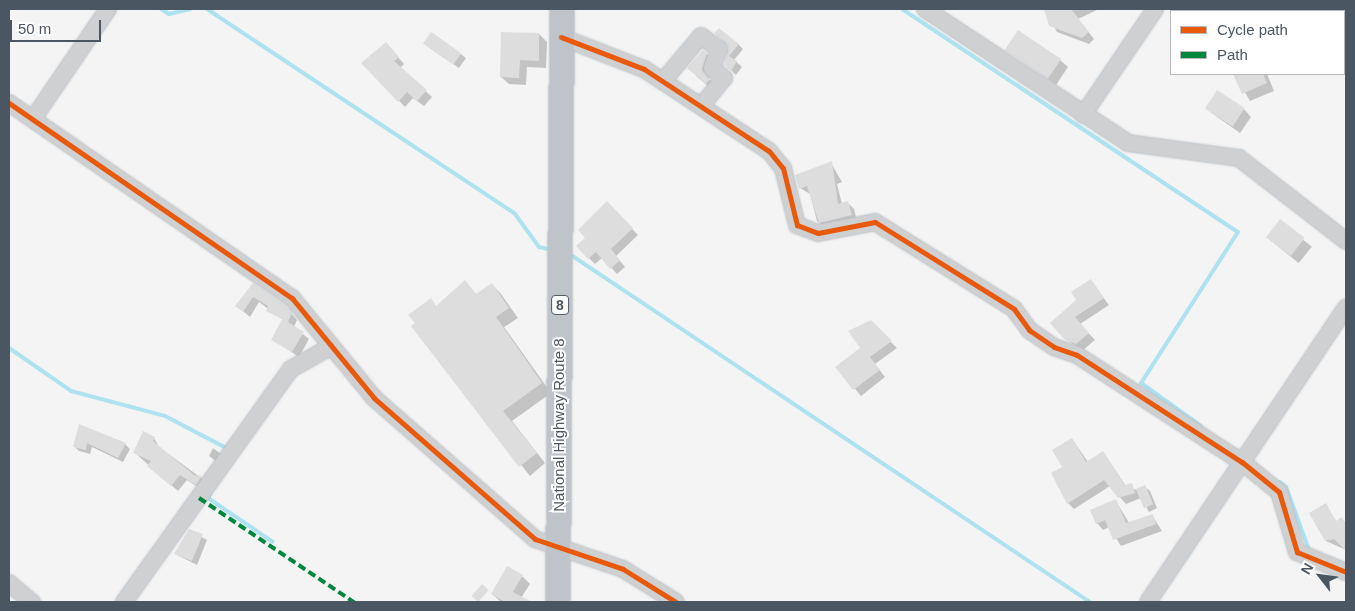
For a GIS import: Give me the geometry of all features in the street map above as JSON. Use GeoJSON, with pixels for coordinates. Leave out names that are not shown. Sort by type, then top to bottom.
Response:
{"type":"FeatureCollection","features":[{"type":"Feature","properties":{"kind":"highway","name":"National Highway Route 8"},"geometry":{"type":"LineString","coordinates":[[558,602],[562,9]]}},
{"type":"Feature","properties":{"kind":"street"},"geometry":{"type":"LineString","coordinates":[[33,119],[108,9]]}},
{"type":"Feature","properties":{"kind":"street"},"geometry":{"type":"LineString","coordinates":[[925,9],[1128,143],[1239,158],[1346,241]]}},
{"type":"Feature","properties":{"kind":"street"},"geometry":{"type":"LineString","coordinates":[[1083,115],[1155,9]]}},
{"type":"Feature","properties":{"kind":"street"},"geometry":{"type":"LineString","coordinates":[[663,81],[701,36],[719,50],[712,68],[724,78],[701,106]]}},
{"type":"Feature","properties":{"kind":"street"},"geometry":{"type":"LineString","coordinates":[[561,37],[644,69],[769,151],[783,168],[797,225],[818,233],[875,222],[1014,309],[1029,330],[1054,347],[1077,355],[1242,462],[1280,492],[1297,552],[1346,572]]}},
{"type":"Feature","properties":{"kind":"street"},"geometry":{"type":"LineString","coordinates":[[9,103],[292,298],[330,347],[374,398],[535,539],[558,550],[623,569],[676,602]]}},
{"type":"Feature","properties":{"kind":"street"},"geometry":{"type":"LineString","coordinates":[[1148,602],[1346,307]]}},
{"type":"Feature","properties":{"kind":"street"},"geometry":{"type":"LineString","coordinates":[[124,602],[291,369],[330,347]]}},
{"type":"Feature","properties":{"kind":"street"},"geometry":{"type":"LineString","coordinates":[[9,584],[32,602]]}},
{"type":"Feature","properties":{"kind":"building"},"geometry":{"type":"Polygon","coordinates":[[[1044,9],[1071,9],[1089,32],[1082,38],[1049,26],[1044,9]]]}},
{"type":"Feature","properties":{"kind":"building"},"geometry":{"type":"Polygon","coordinates":[[[719,28],[739,44],[729,56],[737,61],[731,71],[724,65],[728,46],[714,33],[719,28]]]}},
{"type":"Feature","properties":{"kind":"building"},"geometry":{"type":"Polygon","coordinates":[[[1018,30],[1061,59],[1048,79],[1005,50],[1018,30]]]}},
{"type":"Feature","properties":{"kind":"building"},"geometry":{"type":"Polygon","coordinates":[[[431,32],[461,53],[453,65],[423,43],[431,32]]]}},
{"type":"Feature","properties":{"kind":"building"},"geometry":{"type":"Polygon","coordinates":[[[501,32],[539,33],[539,61],[520,60],[519,78],[500,77],[501,32]]]}},
{"type":"Feature","properties":{"kind":"building"},"geometry":{"type":"Polygon","coordinates":[[[386,42],[399,57],[394,61],[427,90],[417,101],[407,92],[398,102],[361,63],[386,42]]]}},
{"type":"Feature","properties":{"kind":"building"},"geometry":{"type":"Polygon","coordinates":[[[703,50],[707,53],[702,70],[710,79],[706,84],[687,68],[703,50]]]}},
{"type":"Feature","properties":{"kind":"building"},"geometry":{"type":"Polygon","coordinates":[[[1233,75],[1263,75],[1267,83],[1242,94],[1233,75]]]}},
{"type":"Feature","properties":{"kind":"building"},"geometry":{"type":"Polygon","coordinates":[[[1217,90],[1245,108],[1233,126],[1205,108],[1217,90]]]}},
{"type":"Feature","properties":{"kind":"building"},"geometry":{"type":"Polygon","coordinates":[[[832,161],[838,204],[848,201],[852,215],[819,223],[807,186],[799,189],[795,175],[832,161]]]}},
{"type":"Feature","properties":{"kind":"building"},"geometry":{"type":"Polygon","coordinates":[[[607,201],[633,228],[611,249],[620,260],[610,269],[596,252],[588,259],[576,246],[585,238],[578,230],[607,201]]]}},
{"type":"Feature","properties":{"kind":"building"},"geometry":{"type":"Polygon","coordinates":[[[1280,219],[1305,238],[1291,256],[1266,237],[1280,219]]]}},
{"type":"Feature","properties":{"kind":"building"},"geometry":{"type":"Polygon","coordinates":[[[1091,279],[1104,298],[1075,317],[1089,333],[1076,344],[1065,340],[1050,323],[1076,300],[1071,292],[1091,279]]]}},
{"type":"Feature","properties":{"kind":"building"},"geometry":{"type":"Polygon","coordinates":[[[465,280],[476,294],[492,283],[509,308],[496,317],[542,383],[503,411],[537,453],[519,467],[411,326],[415,323],[408,315],[431,298],[436,306],[465,280]]]}},
{"type":"Feature","properties":{"kind":"building"},"geometry":{"type":"Polygon","coordinates":[[[253,283],[285,305],[292,313],[288,322],[304,332],[292,352],[271,340],[282,319],[266,311],[268,306],[253,297],[243,312],[235,306],[253,283]]]}},
{"type":"Feature","properties":{"kind":"building"},"geometry":{"type":"Polygon","coordinates":[[[871,320],[892,341],[870,357],[880,370],[853,390],[835,367],[860,348],[848,331],[871,320]]]}},
{"type":"Feature","properties":{"kind":"building"},"geometry":{"type":"Polygon","coordinates":[[[79,424],[126,443],[118,458],[87,443],[86,450],[73,447],[79,424]]]}},
{"type":"Feature","properties":{"kind":"building"},"geometry":{"type":"Polygon","coordinates":[[[143,431],[155,437],[153,441],[194,475],[202,476],[196,485],[180,475],[171,486],[147,466],[151,461],[133,453],[143,431]]]}},
{"type":"Feature","properties":{"kind":"building"},"geometry":{"type":"Polygon","coordinates":[[[1072,438],[1086,462],[1103,451],[1125,485],[1132,483],[1135,493],[1118,498],[1104,480],[1067,504],[1051,473],[1062,467],[1052,450],[1072,438]]]}},
{"type":"Feature","properties":{"kind":"building"},"geometry":{"type":"Polygon","coordinates":[[[1145,485],[1153,504],[1144,508],[1136,489],[1145,485]]]}},
{"type":"Feature","properties":{"kind":"building"},"geometry":{"type":"Polygon","coordinates":[[[1116,499],[1126,523],[1153,514],[1156,524],[1113,540],[1105,520],[1096,524],[1090,510],[1116,499]]]}},
{"type":"Feature","properties":{"kind":"building"},"geometry":{"type":"Polygon","coordinates":[[[1326,503],[1336,521],[1342,517],[1346,524],[1346,551],[1334,539],[1325,541],[1309,513],[1326,503]]]}},
{"type":"Feature","properties":{"kind":"building"},"geometry":{"type":"Polygon","coordinates":[[[189,529],[203,534],[192,561],[174,554],[189,529]]]}},
{"type":"Feature","properties":{"kind":"building"},"geometry":{"type":"Polygon","coordinates":[[[507,566],[523,575],[513,592],[532,602],[505,602],[491,594],[507,566]]]}},
{"type":"Feature","properties":{"kind":"building"},"geometry":{"type":"Polygon","coordinates":[[[482,584],[489,590],[478,602],[472,596],[482,584]]]}},
{"type":"Feature","properties":{"kind":"waterway"},"geometry":{"type":"LineString","coordinates":[[161,9],[169,14],[190,9]]}},
{"type":"Feature","properties":{"kind":"waterway"},"geometry":{"type":"LineString","coordinates":[[207,9],[515,214],[539,247],[552,250]]}},
{"type":"Feature","properties":{"kind":"waterway"},"geometry":{"type":"LineString","coordinates":[[902,9],[1238,232],[1141,383],[1201,426]]}},
{"type":"Feature","properties":{"kind":"waterway"},"geometry":{"type":"LineString","coordinates":[[568,253],[1090,602]]}},
{"type":"Feature","properties":{"kind":"waterway"},"geometry":{"type":"LineString","coordinates":[[9,348],[71,391],[165,416],[228,449]]}},
{"type":"Feature","properties":{"kind":"waterway"},"geometry":{"type":"LineString","coordinates":[[1280,482],[1286,487],[1309,550]]}},
{"type":"Feature","properties":{"kind":"waterway"},"geometry":{"type":"LineString","coordinates":[[210,494],[208,498],[273,542]]}},
{"type":"Feature","properties":{"kind":"marked path"},"geometry":{"type":"LineString","coordinates":[[199,498],[354,602]]}},
{"type":"Feature","properties":{"kind":"cycle path"},"geometry":{"type":"LineString","coordinates":[[561,37],[644,69],[769,151],[783,168],[797,225],[818,233],[875,222],[1014,309],[1029,330],[1054,347],[1077,355],[1242,462],[1279,492],[1297,552],[1346,572]]}},
{"type":"Feature","properties":{"kind":"cycle path"},"geometry":{"type":"LineString","coordinates":[[9,103],[292,298],[374,398],[535,539],[623,569],[676,602]]}}]}
